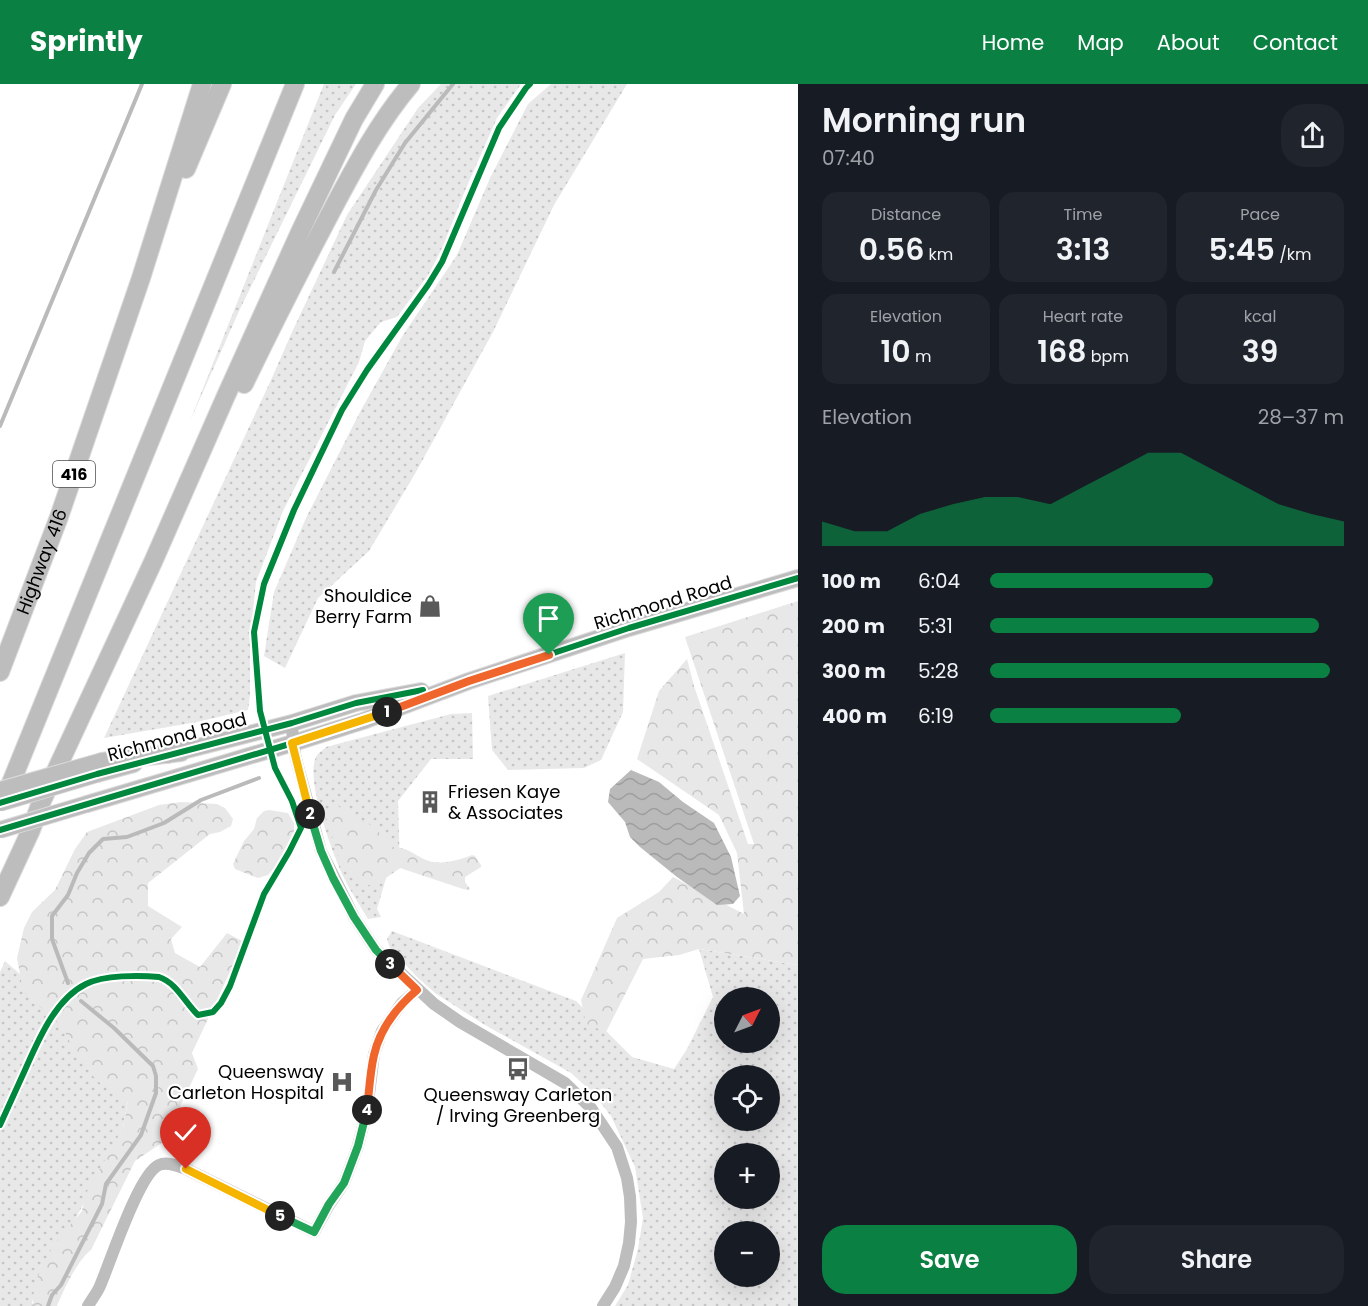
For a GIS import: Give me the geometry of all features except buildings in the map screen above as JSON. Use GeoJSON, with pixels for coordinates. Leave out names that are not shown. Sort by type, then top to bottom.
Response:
{"type":"FeatureCollection","features":[{"type":"Feature","properties":{"kind":"highway"},"geometry":{"type":"LineString","coordinates":[[141,278],[202,84]]}},
{"type":"Feature","properties":{"kind":"highway"},"geometry":{"type":"LineString","coordinates":[[141,278],[222,84]]}},
{"type":"Feature","properties":{"kind":"highway"},"geometry":{"type":"LineString","coordinates":[[0,811],[295,84]]}},
{"type":"Feature","properties":{"kind":"highway"},"geometry":{"type":"LineString","coordinates":[[0,897],[40,805],[153,562],[300,231],[354,119],[375,84]]}},
{"type":"Feature","properties":{"kind":"highway"},"geometry":{"type":"LineString","coordinates":[[153,562],[305,260],[359,160],[411,84]]}},
{"type":"Feature","properties":{"kind":"highway","name":"Highway 416"},"geometry":{"type":"LineString","coordinates":[[0,672],[58,517],[141,278]]}},
{"type":"Feature","properties":{"kind":"highway"},"geometry":{"type":"LineString","coordinates":[[0,791],[181,752]]}},
{"type":"Feature","properties":{"kind":"main road","name":"Richmond Road"},"geometry":{"type":"LineString","coordinates":[[0,830],[363,721],[469,681],[629,628],[798,578]]}},
{"type":"Feature","properties":{"kind":"main road","name":"Richmond Road"},"geometry":{"type":"LineString","coordinates":[[181,752],[356,704],[469,681]]}},
{"type":"Feature","properties":{"kind":"main road","name":"Richmond Road"},"geometry":{"type":"LineString","coordinates":[[0,803],[99,768]]}},
{"type":"Feature","properties":{"kind":"street"},"geometry":{"type":"LineString","coordinates":[[292,723],[292,743],[321,851],[354,917],[376,950],[434,1004],[460,1022],[566,1083],[591,1108],[617,1147],[627,1178],[631,1222],[624,1266],[603,1306]]}},
{"type":"Feature","properties":{"kind":"street"},"geometry":{"type":"LineString","coordinates":[[88,1306],[99,1288],[135,1199],[150,1172],[159,1165],[165,1164],[186,1169],[314,1232],[329,1204],[344,1183],[358,1146],[367,1110],[374,1054],[382,1032],[402,1003],[417,990]]}},
{"type":"Feature","properties":{"kind":"green space"},"geometry":{"type":"Polygon","coordinates":[[[324,84],[356,84],[335,115],[240,309],[190,421],[324,84]]]}},
{"type":"Feature","properties":{"kind":"green space"},"geometry":{"type":"Polygon","coordinates":[[[441,84],[521,84],[497,118],[429,274],[397,317],[381,322],[365,341],[359,362],[283,511],[256,582],[250,639],[248,710],[197,722],[104,738],[347,215],[418,108],[441,84]]]}},
{"type":"Feature","properties":{"kind":"green space"},"geometry":{"type":"Polygon","coordinates":[[[551,84],[627,84],[554,205],[493,332],[416,472],[369,551],[318,598],[285,668],[264,656],[274,592],[306,518],[360,412],[403,335],[457,255],[490,178],[528,104],[551,84]]]}},
{"type":"Feature","properties":{"kind":"green space"},"geometry":{"type":"Polygon","coordinates":[[[798,601],[798,965],[699,949],[679,955],[643,959],[606,1032],[586,1024],[581,1000],[617,918],[659,892],[673,877],[744,914],[737,853],[719,815],[637,759],[659,691],[687,659],[694,686],[748,844],[754,844],[685,637],[798,601]]]}},
{"type":"Feature","properties":{"kind":"green space"},"geometry":{"type":"Polygon","coordinates":[[[625,653],[623,712],[601,760],[584,768],[508,770],[492,750],[488,696],[625,653]]]}},
{"type":"Feature","properties":{"kind":"green space"},"geometry":{"type":"Polygon","coordinates":[[[472,713],[473,759],[431,759],[398,801],[400,868],[386,878],[377,909],[381,917],[368,919],[342,874],[326,833],[314,782],[316,757],[326,747],[451,714],[472,713]]]}},
{"type":"Feature","properties":{"kind":"green space"},"geometry":{"type":"Polygon","coordinates":[[[181,802],[217,804],[225,808],[233,819],[231,826],[210,834],[148,883],[148,906],[182,927],[171,939],[175,953],[200,967],[227,933],[244,942],[192,1053],[198,1069],[163,1142],[135,1161],[91,1250],[76,1268],[57,1306],[33,1306],[34,1287],[38,1276],[54,1244],[82,1211],[85,1195],[123,1128],[128,1101],[97,1081],[75,1053],[63,1028],[23,991],[17,958],[24,928],[32,912],[55,890],[75,849],[87,832],[159,805],[181,802]]]}},
{"type":"Feature","properties":{"kind":"green space"},"geometry":{"type":"Polygon","coordinates":[[[334,806],[338,806],[357,819],[373,826],[393,847],[429,861],[445,862],[475,856],[481,867],[465,877],[465,882],[470,889],[463,889],[400,868],[393,869],[376,886],[355,881],[343,866],[326,818],[334,806]]]}},
{"type":"Feature","properties":{"kind":"green space"},"geometry":{"type":"Polygon","coordinates":[[[264,811],[288,813],[294,823],[294,834],[275,867],[268,875],[258,878],[235,869],[233,864],[244,841],[254,829],[257,818],[264,811]]]}},
{"type":"Feature","properties":{"kind":"green space"},"geometry":{"type":"Polygon","coordinates":[[[392,931],[576,1001],[632,1057],[674,1069],[687,1049],[713,997],[699,949],[798,965],[798,1306],[615,1306],[628,1285],[638,1249],[643,1218],[635,1167],[611,1116],[593,1093],[571,1073],[485,1025],[435,993],[390,948],[387,939],[392,931]]]}},
{"type":"Feature","properties":{"kind":"green space"},"geometry":{"type":"Polygon","coordinates":[[[5,961],[20,974],[128,1100],[123,1128],[32,1302],[33,1306],[0,1306],[0,972],[5,961]]]}},
{"type":"Feature","properties":{"kind":"water"},"geometry":{"type":"Polygon","coordinates":[[[631,770],[659,782],[714,823],[731,857],[740,896],[733,904],[717,905],[677,877],[630,837],[625,822],[608,802],[610,789],[631,770]]]}},
{"type":"Feature","properties":{"kind":"waterway"},"geometry":{"type":"LineString","coordinates":[[0,426],[142,84]]}},
{"type":"Feature","properties":{"kind":"waterway"},"geometry":{"type":"LineString","coordinates":[[334,272],[376,190],[405,143],[453,84]]}},
{"type":"Feature","properties":{"kind":"waterway"},"geometry":{"type":"LineString","coordinates":[[68,983],[52,939],[52,916],[68,895],[89,853],[103,839],[127,837],[164,823],[201,800],[259,778]]}},
{"type":"Feature","properties":{"kind":"waterway"},"geometry":{"type":"LineString","coordinates":[[48,1306],[102,1204],[106,1184],[141,1135],[156,1093],[156,1076],[153,1066],[114,1028],[81,1001]]}},
{"type":"Feature","properties":{"kind":"cycle path"},"geometry":{"type":"LineString","coordinates":[[0,1125],[49,1022],[65,1000],[86,984],[112,977],[159,977],[176,988],[198,1015],[213,1012],[230,986],[264,894],[301,828],[292,801],[275,768],[260,711],[254,632],[264,584],[294,510],[342,410],[442,262],[499,128],[530,84]]}},
{"type":"Feature","properties":{"kind":"cycle path"},"geometry":{"type":"LineString","coordinates":[[0,830],[363,721],[469,681],[629,628],[798,578]]}},
{"type":"Feature","properties":{"kind":"cycle path"},"geometry":{"type":"LineString","coordinates":[[0,803],[97,774],[292,723],[356,703],[423,690]]}},
{"type":"Feature","properties":{"kind":"place","name":"Shouldice Berry Farm"},"geometry":{"type":"Point","coordinates":[430,606]}},
{"type":"Feature","properties":{"kind":"place","name":"Friesen Kaye & Associates"},"geometry":{"type":"Point","coordinates":[430,802]}},
{"type":"Feature","properties":{"kind":"place","name":"Queensway Carleton / Irving Greenberg"},"geometry":{"type":"Point","coordinates":[518,1069]}},
{"type":"Feature","properties":{"kind":"place","name":"Queensway Carleton Hospital"},"geometry":{"type":"Point","coordinates":[342,1082]}},
{"type":"Feature","properties":{"kind":"route"},"geometry":{"type":"LineString","coordinates":[[186,1169],[314,1232],[329,1204],[344,1183],[358,1146],[367,1110],[374,1054],[382,1032],[402,1003],[417,990],[376,950],[354,917],[333,878],[321,851],[292,743],[363,721],[469,681],[549,655]]}}]}
